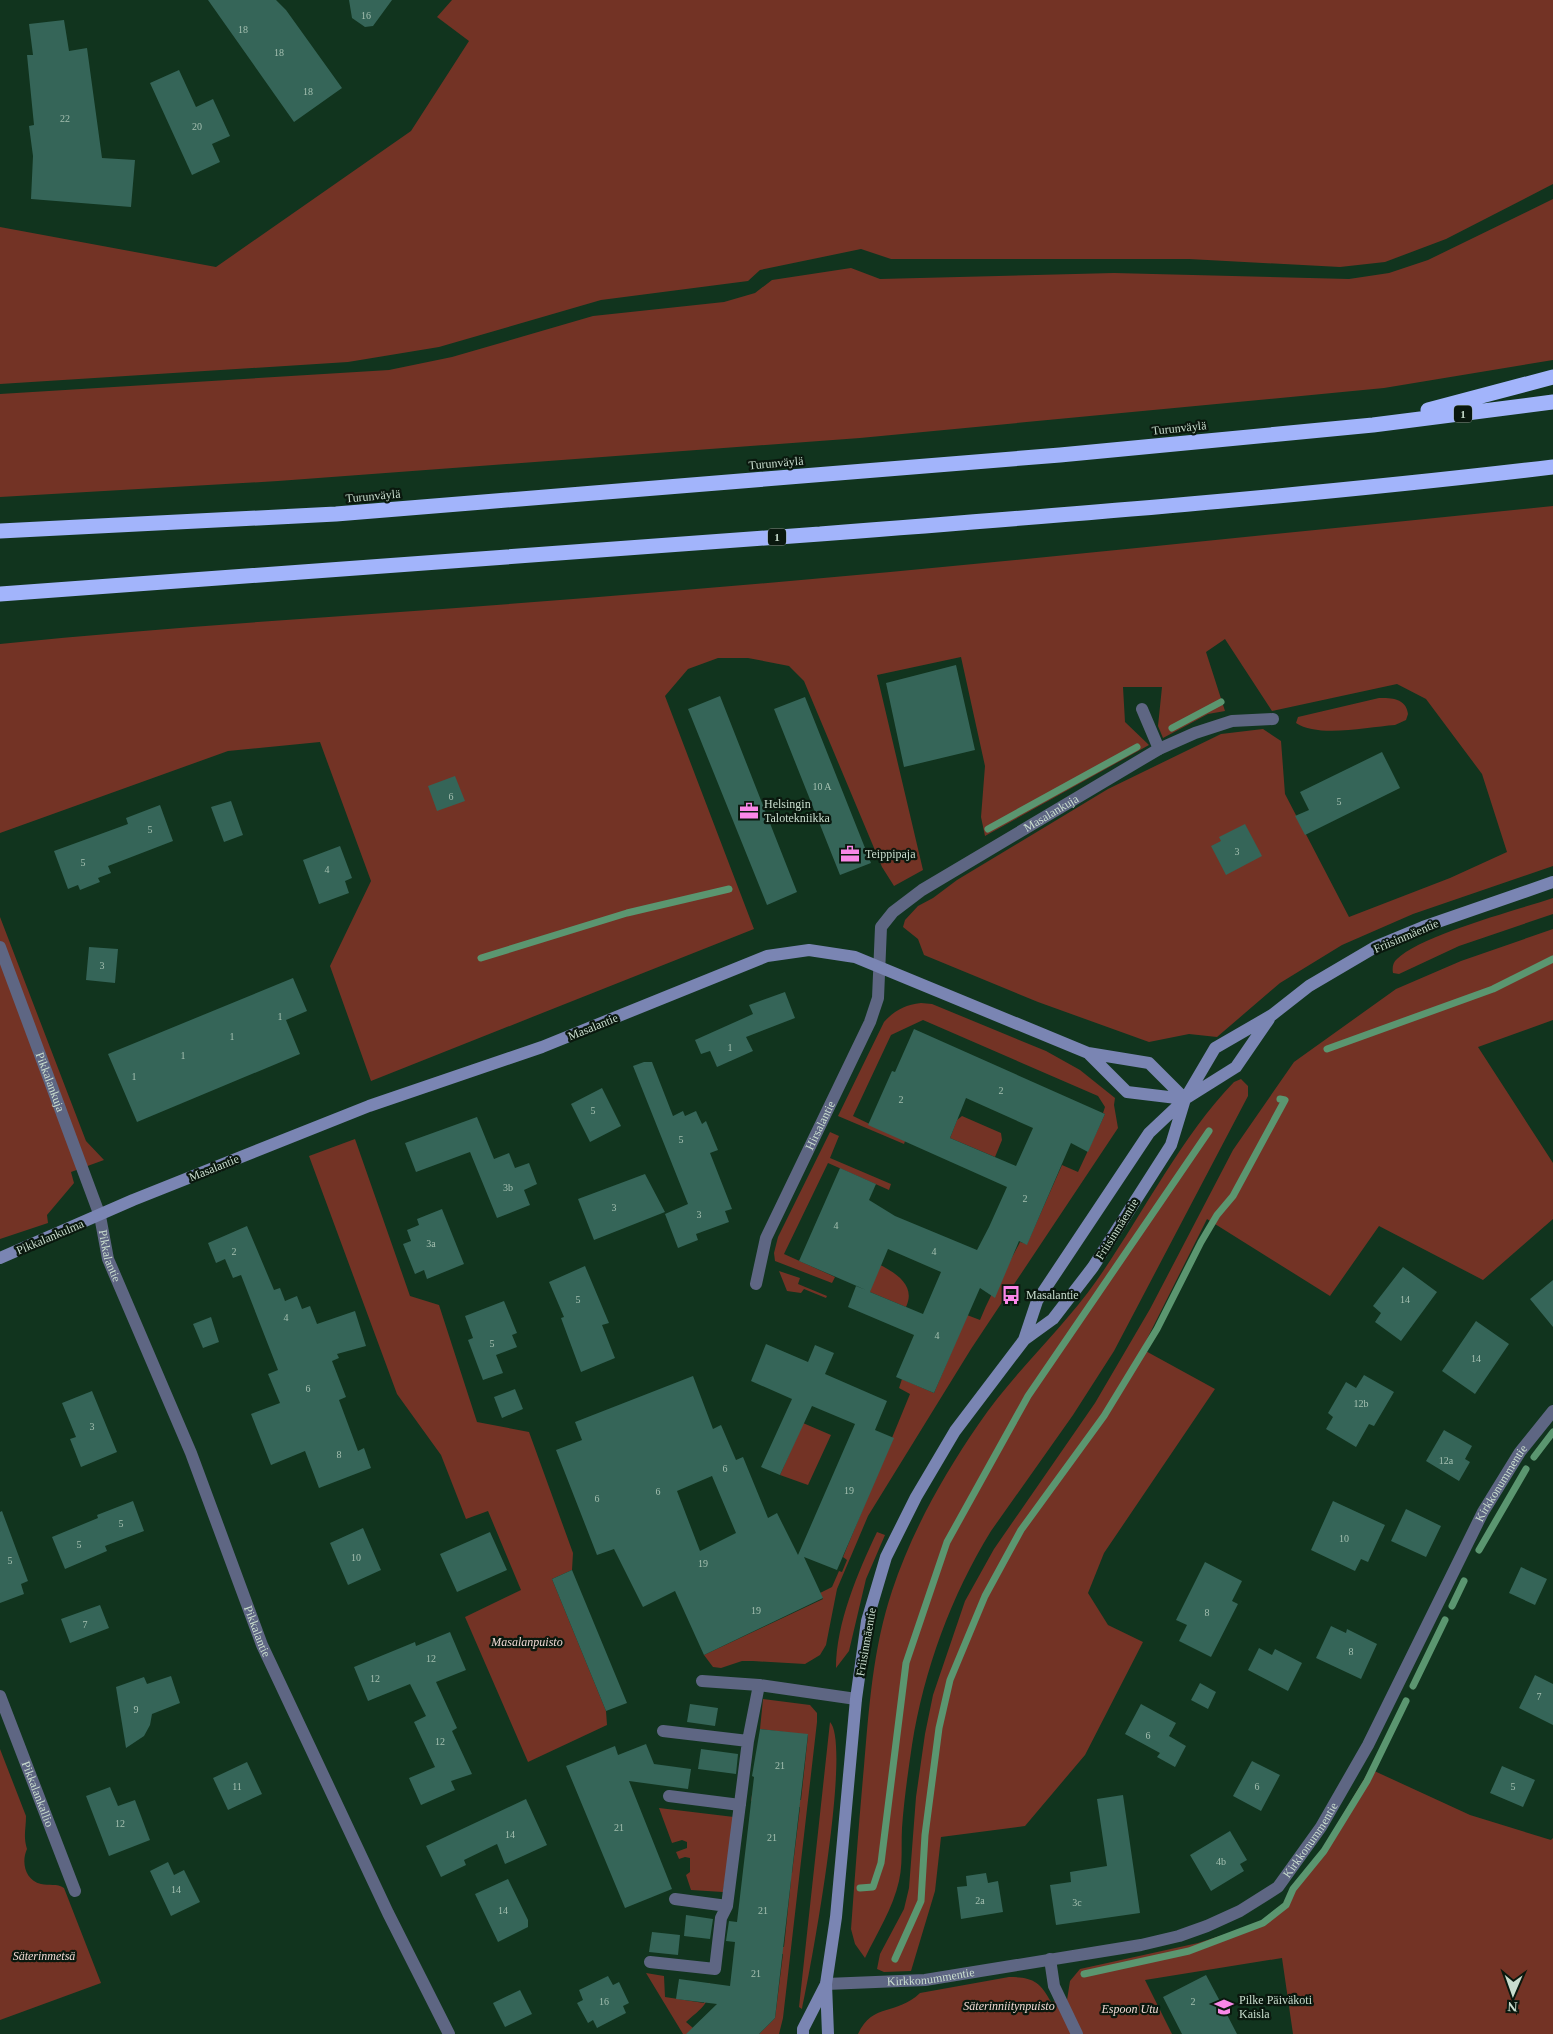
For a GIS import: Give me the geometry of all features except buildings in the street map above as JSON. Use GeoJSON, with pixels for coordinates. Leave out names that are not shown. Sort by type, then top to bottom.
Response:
{"type":"FeatureCollection","features":[{"type":"Feature","properties":{"kind":"highway"},"geometry":{"type":"LineString","coordinates":[[1373,424],[1553,377]]}},
{"type":"Feature","properties":{"kind":"highway","name":"Turunväylä"},"geometry":{"type":"LineString","coordinates":[[0,531],[346,513],[1060,455],[1373,424],[1553,402]]}},
{"type":"Feature","properties":{"kind":"highway","name":"1"},"geometry":{"type":"LineString","coordinates":[[0,594],[341,571],[1051,516],[1381,487],[1553,467]]}},
{"type":"Feature","properties":{"kind":"main road","name":"Friisinmäentie"},"geometry":{"type":"LineString","coordinates":[[828,2034],[826,1984],[836,1917],[856,1699],[867,1621],[886,1557],[916,1497],[955,1431],[1024,1340],[1053,1319],[1093,1266],[1171,1145],[1185,1099],[1215,1048],[1272,1015],[1309,986],[1377,946],[1423,927],[1553,882]]}},
{"type":"Feature","properties":{"kind":"main road","name":"Masalantie"},"geometry":{"type":"LineString","coordinates":[[100,1216],[133,1200],[369,1106],[542,1047],[767,956],[809,950],[834,952],[855,957],[1088,1053],[1149,1063],[1185,1099]]}},
{"type":"Feature","properties":{"kind":"main road","name":"Friisinmäentie"},"geometry":{"type":"LineString","coordinates":[[1024,1340],[1037,1301],[1149,1133],[1185,1099],[1236,1067],[1272,1015]]}},
{"type":"Feature","properties":{"kind":"main road","name":"Masalantie"},"geometry":{"type":"LineString","coordinates":[[1088,1053],[1127,1092],[1185,1099]]}},
{"type":"Feature","properties":{"kind":"main road","name":"Pikkalankulma"},"geometry":{"type":"LineString","coordinates":[[0,1258],[100,1216]]}},
{"type":"Feature","properties":{"kind":"main road","name":"Friisinmäentie"},"geometry":{"type":"LineString","coordinates":[[803,2034],[803,2029],[826,1984]]}},
{"type":"Feature","properties":{"kind":"street"},"geometry":{"type":"LineString","coordinates":[[1142,709],[1159,749]]}},
{"type":"Feature","properties":{"kind":"street","name":"Masalankuja"},"geometry":{"type":"LineString","coordinates":[[878,966],[881,927],[893,912],[922,890],[1159,749],[1195,733],[1232,721],[1273,719]]}},
{"type":"Feature","properties":{"kind":"street","name":"Pikkalankuja"},"geometry":{"type":"LineString","coordinates":[[0,947],[100,1216]]}},
{"type":"Feature","properties":{"kind":"street","name":"Hirsalantie"},"geometry":{"type":"LineString","coordinates":[[756,1284],[766,1238],[870,1022],[878,998],[878,966]]}},
{"type":"Feature","properties":{"kind":"street","name":"Pikkalantie"},"geometry":{"type":"LineString","coordinates":[[100,1216],[108,1259],[191,1453],[262,1645],[388,1913],[449,2034]]}},
{"type":"Feature","properties":{"kind":"street","name":"Kirkkonummentie"},"geometry":{"type":"LineString","coordinates":[[826,1984],[925,1980],[1179,1936],[1240,1911],[1278,1887],[1321,1827],[1368,1745],[1483,1512],[1520,1452],[1553,1411]]}},
{"type":"Feature","properties":{"kind":"street"},"geometry":{"type":"LineString","coordinates":[[702,1682],[759,1685],[856,1699]]}},
{"type":"Feature","properties":{"kind":"street"},"geometry":{"type":"LineString","coordinates":[[650,1962],[715,1970],[721,1918],[727,1906],[748,1741],[759,1685]]}},
{"type":"Feature","properties":{"kind":"street","name":"Pikkalankallio"},"geometry":{"type":"LineString","coordinates":[[0,1696],[75,1891]]}},
{"type":"Feature","properties":{"kind":"street"},"geometry":{"type":"LineString","coordinates":[[663,1731],[748,1741]]}},
{"type":"Feature","properties":{"kind":"street"},"geometry":{"type":"LineString","coordinates":[[669,1796],[740,1805]]}},
{"type":"Feature","properties":{"kind":"street"},"geometry":{"type":"LineString","coordinates":[[675,1899],[727,1906]]}},
{"type":"Feature","properties":{"kind":"street"},"geometry":{"type":"LineString","coordinates":[[1050,1959],[1054,1986],[1077,2034]]}},
{"type":"Feature","properties":{"kind":"green space"},"geometry":{"type":"Polygon","coordinates":[[[452,0],[1553,0],[1553,184],[1446,239],[1385,262],[1340,267],[1189,259],[891,259],[861,249],[760,270],[748,281],[601,300],[439,347],[348,362],[0,384],[0,227],[216,267],[411,131],[469,41],[437,17],[452,0]]]}},
{"type":"Feature","properties":{"kind":"green space"},"geometry":{"type":"Polygon","coordinates":[[[1553,199],[1553,360],[1384,388],[860,438],[278,481],[0,497],[0,394],[389,370],[452,357],[593,316],[724,302],[755,293],[772,280],[851,268],[880,279],[1114,273],[1349,279],[1389,273],[1428,260],[1553,199]]]}},
{"type":"Feature","properties":{"kind":"green space"},"geometry":{"type":"Polygon","coordinates":[[[1553,506],[1553,866],[1413,914],[1342,945],[1280,983],[1217,1037],[1189,1034],[1149,1042],[1038,1002],[924,955],[918,939],[903,927],[905,920],[918,906],[933,898],[957,880],[1108,789],[1221,734],[1263,729],[1281,741],[1285,794],[1349,917],[1450,878],[1507,852],[1482,774],[1426,699],[1397,684],[1272,711],[1225,639],[1206,652],[1225,711],[1208,714],[1163,738],[1158,726],[1162,687],[1123,687],[1125,722],[1149,745],[985,836],[981,817],[985,766],[961,657],[877,675],[923,870],[894,886],[882,867],[804,681],[789,666],[748,658],[718,658],[688,669],[665,696],[754,929],[371,1081],[330,966],[371,881],[320,742],[228,751],[0,833],[0,644],[828,578],[1553,506]]]}},
{"type":"Feature","properties":{"kind":"green space"},"geometry":{"type":"Polygon","coordinates":[[[1379,698],[1393,699],[1401,702],[1407,709],[1406,720],[1395,725],[1330,731],[1317,730],[1296,723],[1298,717],[1379,698]]]}},
{"type":"Feature","properties":{"kind":"green space"},"geometry":{"type":"Polygon","coordinates":[[[1553,898],[1553,914],[1459,946],[1399,974],[1393,973],[1393,965],[1396,960],[1426,941],[1470,924],[1553,898]]]}},
{"type":"Feature","properties":{"kind":"green space"},"geometry":{"type":"Polygon","coordinates":[[[0,917],[86,1141],[104,1160],[71,1172],[74,1183],[47,1215],[48,1223],[0,1239],[0,917]]]}},
{"type":"Feature","properties":{"kind":"green space"},"geometry":{"type":"Polygon","coordinates":[[[1553,929],[1553,1020],[1478,1047],[1553,1163],[1553,1219],[1483,1280],[1379,1226],[1330,1296],[1207,1219],[1142,1349],[1215,1389],[1104,1553],[1088,1593],[1108,1625],[1143,1642],[1085,1755],[1025,1826],[941,1837],[935,1891],[911,1971],[884,1972],[877,1969],[880,1954],[904,1909],[909,1888],[916,1797],[925,1734],[933,1695],[965,1601],[994,1549],[1095,1403],[1150,1309],[1233,1150],[1294,1062],[1396,989],[1461,961],[1553,929]]]}},
{"type":"Feature","properties":{"kind":"green space"},"geometry":{"type":"Polygon","coordinates":[[[921,1003],[932,1004],[1046,1051],[1080,1070],[1115,1098],[1114,1105],[1118,1128],[971,1349],[868,1516],[837,1589],[826,1645],[820,1655],[805,1664],[742,1661],[721,1668],[713,1667],[704,1655],[823,1599],[820,1593],[832,1587],[839,1571],[842,1572],[847,1560],[843,1557],[910,1394],[899,1388],[902,1379],[934,1393],[967,1315],[980,1320],[1020,1242],[1027,1244],[1062,1165],[1078,1172],[1105,1114],[1103,1113],[1105,1107],[1098,1096],[923,1020],[891,1035],[853,1116],[905,1141],[904,1144],[838,1116],[884,1022],[901,1009],[921,1003]]]}},
{"type":"Feature","properties":{"kind":"green space"},"geometry":{"type":"Polygon","coordinates":[[[1241,1079],[1248,1086],[1248,1096],[1114,1351],[1073,1415],[991,1531],[963,1581],[941,1634],[917,1717],[905,1797],[899,1881],[889,1911],[865,1958],[855,1944],[851,1929],[870,1700],[880,1634],[892,1591],[909,1547],[929,1505],[978,1425],[1006,1388],[1083,1299],[1114,1255],[1196,1128],[1234,1082],[1241,1079]]]}},
{"type":"Feature","properties":{"kind":"green space"},"geometry":{"type":"Polygon","coordinates":[[[962,1116],[1001,1133],[1002,1140],[995,1157],[950,1138],[957,1120],[962,1116]]]}},
{"type":"Feature","properties":{"kind":"green space"},"geometry":{"type":"Polygon","coordinates":[[[830,1132],[839,1136],[830,1158],[891,1184],[889,1190],[828,1163],[784,1254],[835,1277],[832,1283],[775,1261],[774,1253],[778,1237],[830,1132]]]}},
{"type":"Feature","properties":{"kind":"green space","name":"Masalanpuisto"},"geometry":{"type":"Polygon","coordinates":[[[355,1139],[410,1296],[439,1305],[477,1422],[529,1432],[573,1553],[572,1570],[552,1579],[606,1711],[607,1725],[528,1762],[465,1617],[521,1590],[488,1511],[466,1519],[441,1455],[397,1394],[309,1156],[355,1139]]]}},
{"type":"Feature","properties":{"kind":"green space"},"geometry":{"type":"Polygon","coordinates":[[[874,1262],[895,1274],[906,1285],[909,1299],[906,1307],[870,1292],[874,1262]]]}},
{"type":"Feature","properties":{"kind":"green space"},"geometry":{"type":"Polygon","coordinates":[[[779,1271],[800,1278],[798,1284],[827,1296],[826,1298],[804,1289],[801,1293],[787,1291],[779,1271]]]}},
{"type":"Feature","properties":{"kind":"green space"},"geometry":{"type":"Polygon","coordinates":[[[803,1423],[831,1435],[808,1485],[780,1475],[803,1423]]]}},
{"type":"Feature","properties":{"kind":"green space"},"geometry":{"type":"Polygon","coordinates":[[[877,1532],[885,1535],[866,1579],[849,1651],[836,1668],[840,1633],[849,1598],[877,1532]]]}},
{"type":"Feature","properties":{"kind":"green space"},"geometry":{"type":"Polygon","coordinates":[[[763,1699],[810,1705],[817,1713],[783,2018],[779,2034],[759,2034],[775,2018],[783,1954],[735,1948],[735,1941],[784,1947],[791,1880],[743,1874],[744,1867],[792,1873],[800,1807],[751,1801],[752,1795],[801,1800],[808,1735],[760,1729],[763,1699]]]}},
{"type":"Feature","properties":{"kind":"green space"},"geometry":{"type":"Polygon","coordinates":[[[830,1722],[835,1739],[836,1771],[833,1812],[821,1906],[802,2009],[799,2007],[830,1722]]]}},
{"type":"Feature","properties":{"kind":"green space","name":"Säterinmetsä"},"geometry":{"type":"Polygon","coordinates":[[[0,1749],[26,1816],[25,1836],[27,1849],[24,1859],[28,1875],[31,1879],[41,1884],[64,1888],[101,1983],[0,2020],[0,1749]]]}},
{"type":"Feature","properties":{"kind":"green space"},"geometry":{"type":"Polygon","coordinates":[[[1370,1769],[1470,1815],[1551,1840],[1553,1838],[1553,2034],[1293,2034],[1282,1958],[1145,1980],[1172,2034],[858,2034],[871,2017],[902,2005],[920,1993],[1017,1977],[1029,1979],[1039,1985],[1051,2002],[1067,2000],[1070,1981],[1080,1969],[1198,1943],[1257,1924],[1284,1904],[1294,1886],[1311,1868],[1370,1769]]]}},
{"type":"Feature","properties":{"kind":"green space"},"geometry":{"type":"Polygon","coordinates":[[[659,1808],[734,1817],[723,1892],[691,1890],[686,1875],[690,1872],[690,1858],[679,1859],[676,1852],[687,1848],[687,1842],[682,1840],[672,1843],[659,1808]]]}},
{"type":"Feature","properties":{"kind":"green space"},"geometry":{"type":"Polygon","coordinates":[[[646,1973],[664,1976],[665,1997],[704,2003],[707,1983],[710,1983],[709,1996],[704,2006],[686,2022],[700,2034],[683,2034],[646,1973]]]}},
{"type":"Feature","properties":{"kind":"waterway"},"geometry":{"type":"LineString","coordinates":[[1172,728],[1221,702]]}},
{"type":"Feature","properties":{"kind":"waterway"},"geometry":{"type":"LineString","coordinates":[[988,829],[1137,747]]}},
{"type":"Feature","properties":{"kind":"waterway"},"geometry":{"type":"LineString","coordinates":[[481,958],[627,913],[729,889]]}},
{"type":"Feature","properties":{"kind":"waterway"},"geometry":{"type":"LineString","coordinates":[[1327,1049],[1493,989],[1553,959]]}},
{"type":"Feature","properties":{"kind":"waterway"},"geometry":{"type":"LineString","coordinates":[[895,1959],[921,1901],[925,1835],[939,1728],[950,1680],[985,1596],[1021,1530],[1104,1416],[1157,1329],[1201,1242],[1217,1215],[1233,1196],[1285,1100],[1280,1099]]}},
{"type":"Feature","properties":{"kind":"waterway"},"geometry":{"type":"LineString","coordinates":[[860,1888],[873,1887],[881,1863],[906,1663],[947,1542],[1028,1396],[1209,1131]]}},
{"type":"Feature","properties":{"kind":"waterway"},"geometry":{"type":"LineString","coordinates":[[1534,1457],[1553,1432]]}},
{"type":"Feature","properties":{"kind":"waterway"},"geometry":{"type":"LineString","coordinates":[[1479,1550],[1526,1469]]}},
{"type":"Feature","properties":{"kind":"waterway"},"geometry":{"type":"LineString","coordinates":[[1452,1606],[1464,1581]]}},
{"type":"Feature","properties":{"kind":"waterway"},"geometry":{"type":"LineString","coordinates":[[1413,1686],[1445,1620]]}},
{"type":"Feature","properties":{"kind":"waterway"},"geometry":{"type":"LineString","coordinates":[[1084,1974],[1189,1951],[1263,1923],[1286,1905],[1293,1889],[1324,1851],[1367,1781],[1406,1701]]}},
{"type":"Feature","properties":{"kind":"place","name":"Helsingin Talotekniikka"},"geometry":{"type":"Point","coordinates":[749,811]}},
{"type":"Feature","properties":{"kind":"place","name":"Teippipaja"},"geometry":{"type":"Point","coordinates":[850,854]}},
{"type":"Feature","properties":{"kind":"place","name":"Masalantie"},"geometry":{"type":"Point","coordinates":[1011,1295]}},
{"type":"Feature","properties":{"kind":"place","name":"Pilke Päiväkoti Kaisla"},"geometry":{"type":"Point","coordinates":[1224,2007]}},
{"type":"Feature","properties":{"kind":"park label","name":"Säterinniitynpuisto"},"geometry":{"type":"Point","coordinates":[1009,2006]}},
{"type":"Feature","properties":{"kind":"park label","name":"Espoon Utu"},"geometry":{"type":"Point","coordinates":[1130,2009]}}]}
